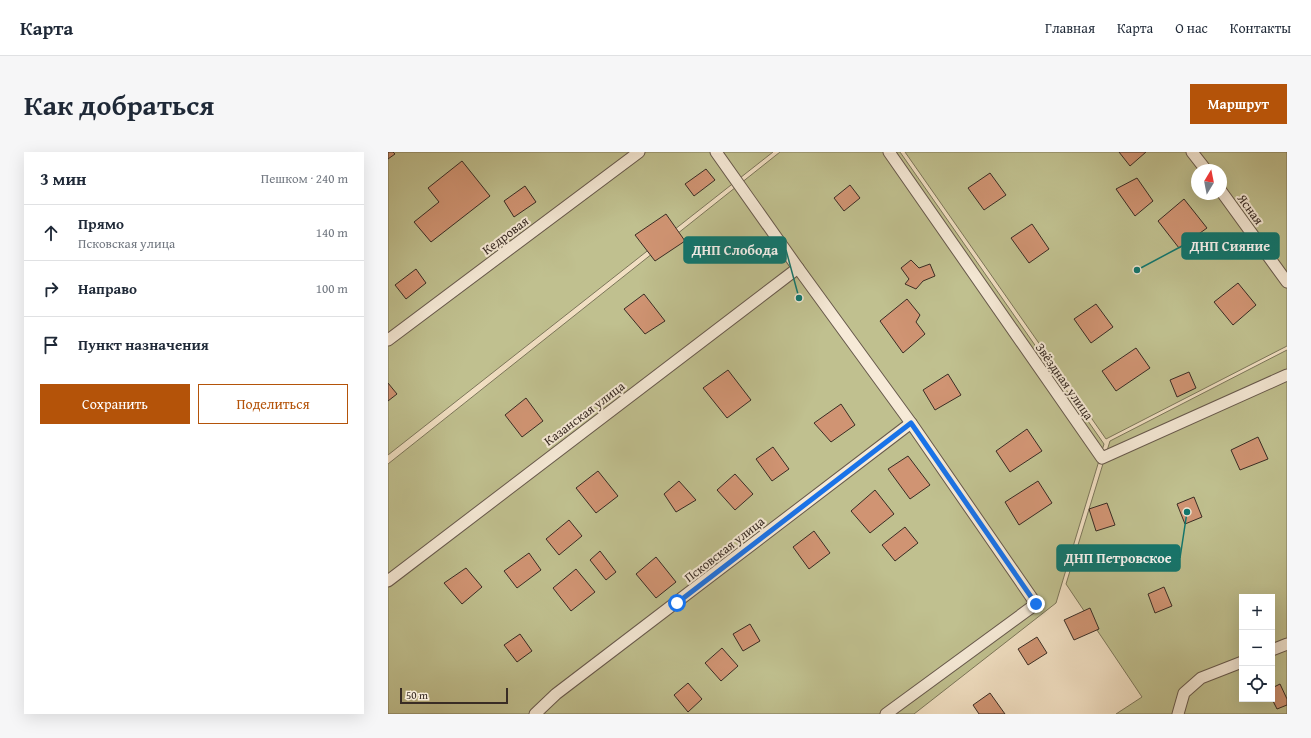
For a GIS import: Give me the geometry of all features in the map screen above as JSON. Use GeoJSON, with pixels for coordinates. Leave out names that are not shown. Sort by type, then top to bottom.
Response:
{"type":"FeatureCollection","features":[{"type":"Feature","properties":{"kind":"street","name":"Кедровая"},"geometry":{"type":"LineString","coordinates":[[388,340],[639,152]]}},
{"type":"Feature","properties":{"kind":"street"},"geometry":{"type":"LineString","coordinates":[[716,152],[911,423],[1036,604],[886,714]]}},
{"type":"Feature","properties":{"kind":"street","name":"Звёздная улица"},"geometry":{"type":"LineString","coordinates":[[889,152],[1102,458],[1287,375]]}},
{"type":"Feature","properties":{"kind":"street"},"geometry":{"type":"LineString","coordinates":[[1192,152],[1201,164]]}},
{"type":"Feature","properties":{"kind":"street","name":"Ясная"},"geometry":{"type":"LineString","coordinates":[[1227,199],[1287,282]]}},
{"type":"Feature","properties":{"kind":"street","name":"Казанская улица"},"geometry":{"type":"LineString","coordinates":[[388,581],[798,268]]}},
{"type":"Feature","properties":{"kind":"street","name":"Псковская улица"},"geometry":{"type":"LineString","coordinates":[[535,714],[556,694],[911,423]]}},
{"type":"Feature","properties":{"kind":"street"},"geometry":{"type":"LineString","coordinates":[[1275,649],[1287,644]]}},
{"type":"Feature","properties":{"kind":"street"},"geometry":{"type":"LineString","coordinates":[[1178,714],[1184,693],[1201,678],[1239,663]]}},
{"type":"Feature","properties":{"kind":"green space"},"geometry":{"type":"Polygon","coordinates":[[[388,152],[773,152],[388,455],[388,152]]]}},
{"type":"Feature","properties":{"kind":"green space"},"geometry":{"type":"Polygon","coordinates":[[[780,152],[900,152],[1104,444],[1056,603],[914,714],[388,714],[388,464],[780,152]]]}},
{"type":"Feature","properties":{"kind":"green space"},"geometry":{"type":"Polygon","coordinates":[[[905,152],[1287,152],[1287,346],[1106,439],[905,152]]]}},
{"type":"Feature","properties":{"kind":"green space"},"geometry":{"type":"Polygon","coordinates":[[[1287,350],[1287,714],[1116,714],[1142,697],[1066,584],[1110,441],[1287,350]]]}},
{"type":"Feature","properties":{"kind":"building"},"geometry":{"type":"Polygon","coordinates":[[[388,152],[393,152],[395,154],[388,159],[388,152]]]}},
{"type":"Feature","properties":{"kind":"building"},"geometry":{"type":"Polygon","coordinates":[[[1119,152],[1146,152],[1130,166],[1119,152]]]}},
{"type":"Feature","properties":{"kind":"building"},"geometry":{"type":"Polygon","coordinates":[[[462,161],[490,196],[431,242],[414,222],[439,202],[428,188],[462,161]]]}},
{"type":"Feature","properties":{"kind":"building"},"geometry":{"type":"Polygon","coordinates":[[[706,169],[715,180],[694,196],[685,184],[706,169]]]}},
{"type":"Feature","properties":{"kind":"building"},"geometry":{"type":"Polygon","coordinates":[[[990,173],[1006,195],[984,210],[968,188],[990,173]]]}},
{"type":"Feature","properties":{"kind":"building"},"geometry":{"type":"Polygon","coordinates":[[[1137,178],[1153,201],[1135,216],[1116,189],[1137,178]]]}},
{"type":"Feature","properties":{"kind":"building"},"geometry":{"type":"Polygon","coordinates":[[[850,185],[860,198],[844,211],[834,198],[850,185]]]}},
{"type":"Feature","properties":{"kind":"building"},"geometry":{"type":"Polygon","coordinates":[[[525,186],[536,202],[514,217],[504,201],[525,186]]]}},
{"type":"Feature","properties":{"kind":"building"},"geometry":{"type":"Polygon","coordinates":[[[1184,199],[1207,228],[1179,248],[1158,221],[1184,199]]]}},
{"type":"Feature","properties":{"kind":"building"},"geometry":{"type":"Polygon","coordinates":[[[666,214],[685,241],[655,261],[635,235],[666,214]]]}},
{"type":"Feature","properties":{"kind":"building"},"geometry":{"type":"Polygon","coordinates":[[[1032,224],[1049,249],[1029,263],[1011,238],[1032,224]]]}},
{"type":"Feature","properties":{"kind":"building"},"geometry":{"type":"Polygon","coordinates":[[[911,260],[919,268],[930,264],[935,276],[923,281],[916,289],[905,284],[909,279],[901,268],[911,260]]]}},
{"type":"Feature","properties":{"kind":"building"},"geometry":{"type":"Polygon","coordinates":[[[416,269],[426,283],[406,299],[395,285],[416,269]]]}},
{"type":"Feature","properties":{"kind":"building"},"geometry":{"type":"Polygon","coordinates":[[[1238,283],[1256,305],[1233,325],[1214,302],[1238,283]]]}},
{"type":"Feature","properties":{"kind":"building"},"geometry":{"type":"Polygon","coordinates":[[[644,294],[665,321],[645,334],[624,309],[644,294]]]}},
{"type":"Feature","properties":{"kind":"building"},"geometry":{"type":"Polygon","coordinates":[[[907,299],[920,315],[916,322],[925,334],[903,353],[880,321],[907,299]]]}},
{"type":"Feature","properties":{"kind":"building"},"geometry":{"type":"Polygon","coordinates":[[[1096,304],[1113,327],[1091,343],[1074,319],[1096,304]]]}},
{"type":"Feature","properties":{"kind":"building"},"geometry":{"type":"Polygon","coordinates":[[[1136,348],[1150,368],[1116,391],[1102,371],[1136,348]]]}},
{"type":"Feature","properties":{"kind":"building"},"geometry":{"type":"Polygon","coordinates":[[[728,370],[751,400],[727,418],[703,388],[728,370]]]}},
{"type":"Feature","properties":{"kind":"building"},"geometry":{"type":"Polygon","coordinates":[[[1189,372],[1196,388],[1177,397],[1170,380],[1189,372]]]}},
{"type":"Feature","properties":{"kind":"building"},"geometry":{"type":"Polygon","coordinates":[[[948,374],[961,395],[935,410],[923,390],[948,374]]]}},
{"type":"Feature","properties":{"kind":"building"},"geometry":{"type":"Polygon","coordinates":[[[388,383],[397,394],[388,401],[388,383]]]}},
{"type":"Feature","properties":{"kind":"building"},"geometry":{"type":"Polygon","coordinates":[[[526,398],[543,421],[522,437],[505,415],[526,398]]]}},
{"type":"Feature","properties":{"kind":"building"},"geometry":{"type":"Polygon","coordinates":[[[841,404],[855,425],[831,442],[814,423],[841,404]]]}},
{"type":"Feature","properties":{"kind":"building"},"geometry":{"type":"Polygon","coordinates":[[[1027,429],[1042,451],[1010,472],[996,451],[1027,429]]]}},
{"type":"Feature","properties":{"kind":"building"},"geometry":{"type":"Polygon","coordinates":[[[1258,437],[1268,459],[1240,470],[1231,450],[1258,437]]]}},
{"type":"Feature","properties":{"kind":"building"},"geometry":{"type":"Polygon","coordinates":[[[773,447],[789,469],[772,481],[756,459],[773,447]]]}},
{"type":"Feature","properties":{"kind":"building"},"geometry":{"type":"Polygon","coordinates":[[[908,456],[930,485],[910,499],[888,469],[908,456]]]}},
{"type":"Feature","properties":{"kind":"building"},"geometry":{"type":"Polygon","coordinates":[[[598,471],[618,496],[596,513],[576,488],[598,471]]]}},
{"type":"Feature","properties":{"kind":"building"},"geometry":{"type":"Polygon","coordinates":[[[735,474],[753,494],[735,510],[717,490],[735,474]]]}},
{"type":"Feature","properties":{"kind":"building"},"geometry":{"type":"Polygon","coordinates":[[[679,481],[696,500],[676,512],[664,494],[679,481]]]}},
{"type":"Feature","properties":{"kind":"building"},"geometry":{"type":"Polygon","coordinates":[[[1038,481],[1052,503],[1019,525],[1005,502],[1038,481]]]}},
{"type":"Feature","properties":{"kind":"building"},"geometry":{"type":"Polygon","coordinates":[[[875,490],[894,514],[870,533],[851,511],[875,490]]]}},
{"type":"Feature","properties":{"kind":"building"},"geometry":{"type":"Polygon","coordinates":[[[1194,497],[1202,517],[1185,524],[1177,504],[1194,497]]]}},
{"type":"Feature","properties":{"kind":"building"},"geometry":{"type":"Polygon","coordinates":[[[1107,503],[1115,525],[1096,531],[1089,509],[1107,503]]]}},
{"type":"Feature","properties":{"kind":"building"},"geometry":{"type":"Polygon","coordinates":[[[569,520],[582,536],[559,555],[546,539],[569,520]]]}},
{"type":"Feature","properties":{"kind":"building"},"geometry":{"type":"Polygon","coordinates":[[[905,527],[918,543],[895,561],[882,545],[905,527]]]}},
{"type":"Feature","properties":{"kind":"building"},"geometry":{"type":"Polygon","coordinates":[[[814,531],[830,553],[809,569],[793,547],[814,531]]]}},
{"type":"Feature","properties":{"kind":"building"},"geometry":{"type":"Polygon","coordinates":[[[600,551],[616,572],[606,580],[590,560],[600,551]]]}},
{"type":"Feature","properties":{"kind":"building"},"geometry":{"type":"Polygon","coordinates":[[[529,553],[541,570],[517,588],[504,571],[529,553]]]}},
{"type":"Feature","properties":{"kind":"building"},"geometry":{"type":"Polygon","coordinates":[[[656,557],[676,582],[656,598],[636,574],[656,557]]]}},
{"type":"Feature","properties":{"kind":"building"},"geometry":{"type":"Polygon","coordinates":[[[466,568],[482,587],[462,604],[444,583],[466,568]]]}},
{"type":"Feature","properties":{"kind":"building"},"geometry":{"type":"Polygon","coordinates":[[[576,569],[595,592],[571,611],[553,588],[576,569]]]}},
{"type":"Feature","properties":{"kind":"building"},"geometry":{"type":"Polygon","coordinates":[[[1164,587],[1172,606],[1155,613],[1148,594],[1164,587]]]}},
{"type":"Feature","properties":{"kind":"building"},"geometry":{"type":"Polygon","coordinates":[[[1090,608],[1099,629],[1074,640],[1064,620],[1090,608]]]}},
{"type":"Feature","properties":{"kind":"building"},"geometry":{"type":"Polygon","coordinates":[[[750,624],[760,641],[743,651],[733,634],[750,624]]]}},
{"type":"Feature","properties":{"kind":"building"},"geometry":{"type":"Polygon","coordinates":[[[520,634],[532,651],[517,662],[504,645],[520,634]]]}},
{"type":"Feature","properties":{"kind":"building"},"geometry":{"type":"Polygon","coordinates":[[[1037,637],[1047,653],[1028,665],[1018,649],[1037,637]]]}},
{"type":"Feature","properties":{"kind":"building"},"geometry":{"type":"Polygon","coordinates":[[[722,648],[738,666],[721,681],[705,663],[722,648]]]}},
{"type":"Feature","properties":{"kind":"building"},"geometry":{"type":"Polygon","coordinates":[[[688,683],[702,699],[688,712],[674,695],[688,683]]]}},
{"type":"Feature","properties":{"kind":"building"},"geometry":{"type":"Polygon","coordinates":[[[1280,684],[1287,699],[1287,705],[1277,709],[1274,702],[1275,702],[1275,686],[1280,684]]]}},
{"type":"Feature","properties":{"kind":"building"},"geometry":{"type":"Polygon","coordinates":[[[990,693],[1005,714],[979,714],[973,705],[990,693]]]}},
{"type":"Feature","properties":{"kind":"place","name":"ДНП Сияние"},"geometry":{"type":"Point","coordinates":[1137,270]}},
{"type":"Feature","properties":{"kind":"place","name":"ДНП Слобода"},"geometry":{"type":"Point","coordinates":[799,298]}},
{"type":"Feature","properties":{"kind":"place","name":"ДНП Петровское"},"geometry":{"type":"Point","coordinates":[1187,512]}},
{"type":"Feature","properties":{"kind":"route"},"geometry":{"type":"LineString","coordinates":[[677,603],[911,423],[1036,604]]}}]}
